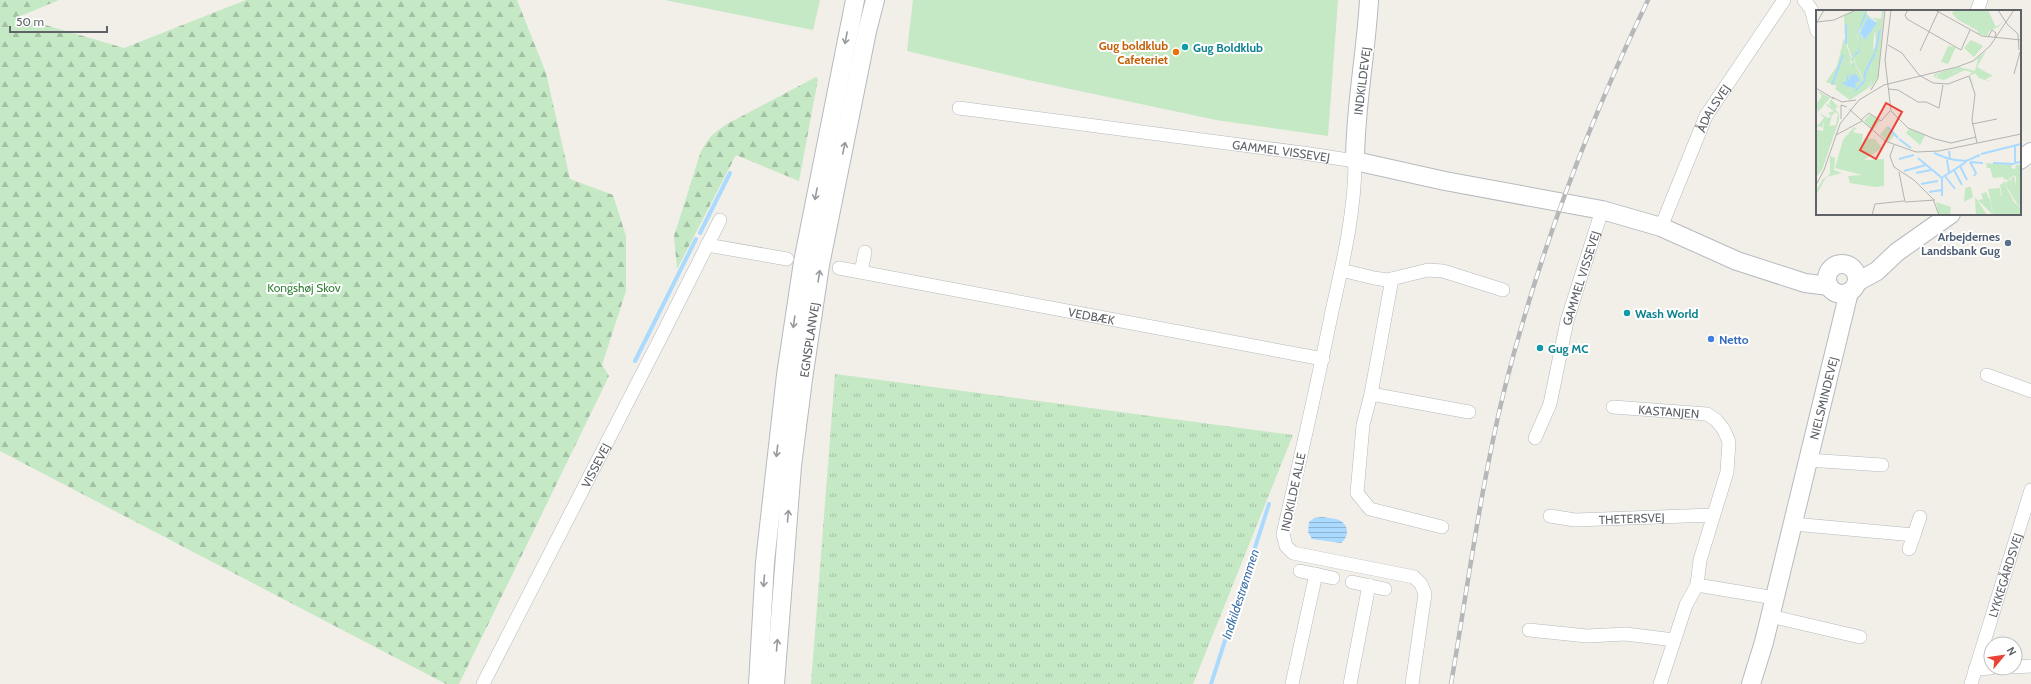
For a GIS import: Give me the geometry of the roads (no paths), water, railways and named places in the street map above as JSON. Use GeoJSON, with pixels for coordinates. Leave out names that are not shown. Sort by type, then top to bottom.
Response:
{"type":"FeatureCollection","features":[{"type":"Feature","properties":{"kind":"main road","name":"EGNSPLANVEJ"},"geometry":{"type":"LineString","coordinates":[[758,684],[765,562],[786,375],[803,262],[855,0]]}},
{"type":"Feature","properties":{"kind":"main road","name":"EGNSPLANVEJ"},"geometry":{"type":"LineString","coordinates":[[775,684],[792,466],[804,371],[820,265],[867,31],[875,0]]}},
{"type":"Feature","properties":{"kind":"main road","name":"INDKILDEVEJ"},"geometry":{"type":"LineString","coordinates":[[1355,162],[1355,136],[1365,55],[1369,0]]}},
{"type":"Feature","properties":{"kind":"main road"},"geometry":{"type":"LineString","coordinates":[[2021,159],[2031,152]]}},
{"type":"Feature","properties":{"kind":"main road","name":"GAMMEL VISSEVEJ"},"geometry":{"type":"LineString","coordinates":[[1355,162],[1445,181],[1602,210],[1661,227],[1737,262],[1781,275],[1842,282],[1897,252],[1950,215]]}},
{"type":"Feature","properties":{"kind":"main road","name":"NIELSMINDEVEJ"},"geometry":{"type":"LineString","coordinates":[[1751,684],[1775,598],[1837,335],[1842,282]]}},
{"type":"Feature","properties":{"kind":"street","name":"ÅDALSVEJ"},"geometry":{"type":"LineString","coordinates":[[1661,227],[1706,116],[1784,0]]}},
{"type":"Feature","properties":{"kind":"street"},"geometry":{"type":"LineString","coordinates":[[1804,0],[1811,9],[1816,26]]}},
{"type":"Feature","properties":{"kind":"street"},"geometry":{"type":"LineString","coordinates":[[1977,10],[1981,0]]}},
{"type":"Feature","properties":{"kind":"street","name":"GAMMEL VISSEVEJ"},"geometry":{"type":"LineString","coordinates":[[958,108],[1303,153],[1355,162]]}},
{"type":"Feature","properties":{"kind":"street","name":"INDKILDE ALLE"},"geometry":{"type":"LineString","coordinates":[[1355,162],[1354,191],[1341,270],[1283,534],[1286,546],[1293,553],[1414,577],[1421,584],[1425,594],[1412,684]]}},
{"type":"Feature","properties":{"kind":"street","name":"GAMMEL VISSEVEJ"},"geometry":{"type":"LineString","coordinates":[[1535,438],[1550,404],[1567,321],[1602,210]]}},
{"type":"Feature","properties":{"kind":"street","name":"VISSEVEJ"},"geometry":{"type":"LineString","coordinates":[[483,684],[720,220]]}},
{"type":"Feature","properties":{"kind":"street"},"geometry":{"type":"LineString","coordinates":[[707,245],[787,259]]}},
{"type":"Feature","properties":{"kind":"street"},"geometry":{"type":"LineString","coordinates":[[861,272],[865,252]]}},
{"type":"Feature","properties":{"kind":"street","name":"VEDBÆK"},"geometry":{"type":"LineString","coordinates":[[839,268],[1322,359]]}},
{"type":"Feature","properties":{"kind":"street"},"geometry":{"type":"LineString","coordinates":[[1341,270],[1374,278],[1392,279],[1428,270],[1443,271],[1503,290]]}},
{"type":"Feature","properties":{"kind":"street"},"geometry":{"type":"LineString","coordinates":[[1392,279],[1371,394],[1363,425],[1357,493],[1370,509],[1442,527]]}},
{"type":"Feature","properties":{"kind":"street"},"geometry":{"type":"LineString","coordinates":[[1987,375],[2031,391]]}},
{"type":"Feature","properties":{"kind":"street"},"geometry":{"type":"LineString","coordinates":[[1371,394],[1469,412]]}},
{"type":"Feature","properties":{"kind":"street","name":"KASTANJEN"},"geometry":{"type":"LineString","coordinates":[[1613,407],[1707,414],[1716,420],[1724,430],[1729,442],[1727,472],[1713,515]]}},
{"type":"Feature","properties":{"kind":"street"},"geometry":{"type":"LineString","coordinates":[[1808,460],[1882,465]]}},
{"type":"Feature","properties":{"kind":"street","name":"LYKKEGÅRDSVEJ"},"geometry":{"type":"LineString","coordinates":[[1971,684],[2031,490]]}},
{"type":"Feature","properties":{"kind":"street"},"geometry":{"type":"LineString","coordinates":[[1660,684],[1686,605],[1697,585],[1700,560],[1713,515]]}},
{"type":"Feature","properties":{"kind":"street","name":"THETERSVEJ"},"geometry":{"type":"LineString","coordinates":[[1550,516],[1575,520],[1713,515]]}},
{"type":"Feature","properties":{"kind":"street"},"geometry":{"type":"LineString","coordinates":[[1909,549],[1920,517]]}},
{"type":"Feature","properties":{"kind":"street"},"geometry":{"type":"LineString","coordinates":[[1793,524],[1914,535]]}},
{"type":"Feature","properties":{"kind":"street"},"geometry":{"type":"LineString","coordinates":[[1300,570],[1333,578]]}},
{"type":"Feature","properties":{"kind":"street"},"geometry":{"type":"LineString","coordinates":[[1292,684],[1316,574]]}},
{"type":"Feature","properties":{"kind":"street"},"geometry":{"type":"LineString","coordinates":[[1352,582],[1385,588]]}},
{"type":"Feature","properties":{"kind":"street"},"geometry":{"type":"LineString","coordinates":[[1350,684],[1369,585]]}},
{"type":"Feature","properties":{"kind":"street"},"geometry":{"type":"LineString","coordinates":[[1697,585],[1775,598]]}},
{"type":"Feature","properties":{"kind":"street"},"geometry":{"type":"LineString","coordinates":[[1770,616],[1860,637]]}},
{"type":"Feature","properties":{"kind":"street"},"geometry":{"type":"LineString","coordinates":[[1529,630],[1587,636],[1626,634],[1674,640]]}},
{"type":"Feature","properties":{"kind":"street"},"geometry":{"type":"LineString","coordinates":[[1975,669],[1983,668]]}},
{"type":"Feature","properties":{"kind":"water"},"geometry":{"type":"Polygon","coordinates":[[[1322,517],[1337,519],[1344,523],[1347,532],[1341,543],[1312,539],[1308,532],[1309,522],[1314,518],[1322,517]]]}},
{"type":"Feature","properties":{"kind":"waterway"},"geometry":{"type":"LineString","coordinates":[[700,233],[730,173]]}},
{"type":"Feature","properties":{"kind":"waterway"},"geometry":{"type":"LineString","coordinates":[[635,361],[696,239]]}},
{"type":"Feature","properties":{"kind":"waterway","name":"Indkildestrømmen"},"geometry":{"type":"LineString","coordinates":[[1211,684],[1269,504]]}},
{"type":"Feature","properties":{"kind":"railway"},"geometry":{"type":"LineString","coordinates":[[1451,684],[1475,535],[1489,460],[1496,424],[1518,337],[1549,238],[1585,142],[1648,0]]}},
{"type":"Feature","properties":{"kind":"place","name":"Gug Boldklub"},"geometry":{"type":"Point","coordinates":[1185,47]}},
{"type":"Feature","properties":{"kind":"place","name":"Gug boldklub Cafeteriet"},"geometry":{"type":"Point","coordinates":[1176,52]}},
{"type":"Feature","properties":{"kind":"place","name":"Arbejdernes Landsbank Gug"},"geometry":{"type":"Point","coordinates":[2008,243]}},
{"type":"Feature","properties":{"kind":"place","name":"Wash World"},"geometry":{"type":"Point","coordinates":[1627,313]}},
{"type":"Feature","properties":{"kind":"place","name":"Netto"},"geometry":{"type":"Point","coordinates":[1711,339]}},
{"type":"Feature","properties":{"kind":"place","name":"Gug MC"},"geometry":{"type":"Point","coordinates":[1540,348]}},
{"type":"Feature","properties":{"kind":"park label","name":"Kongshøj Skov"},"geometry":{"type":"Point","coordinates":[304,287]}}]}
